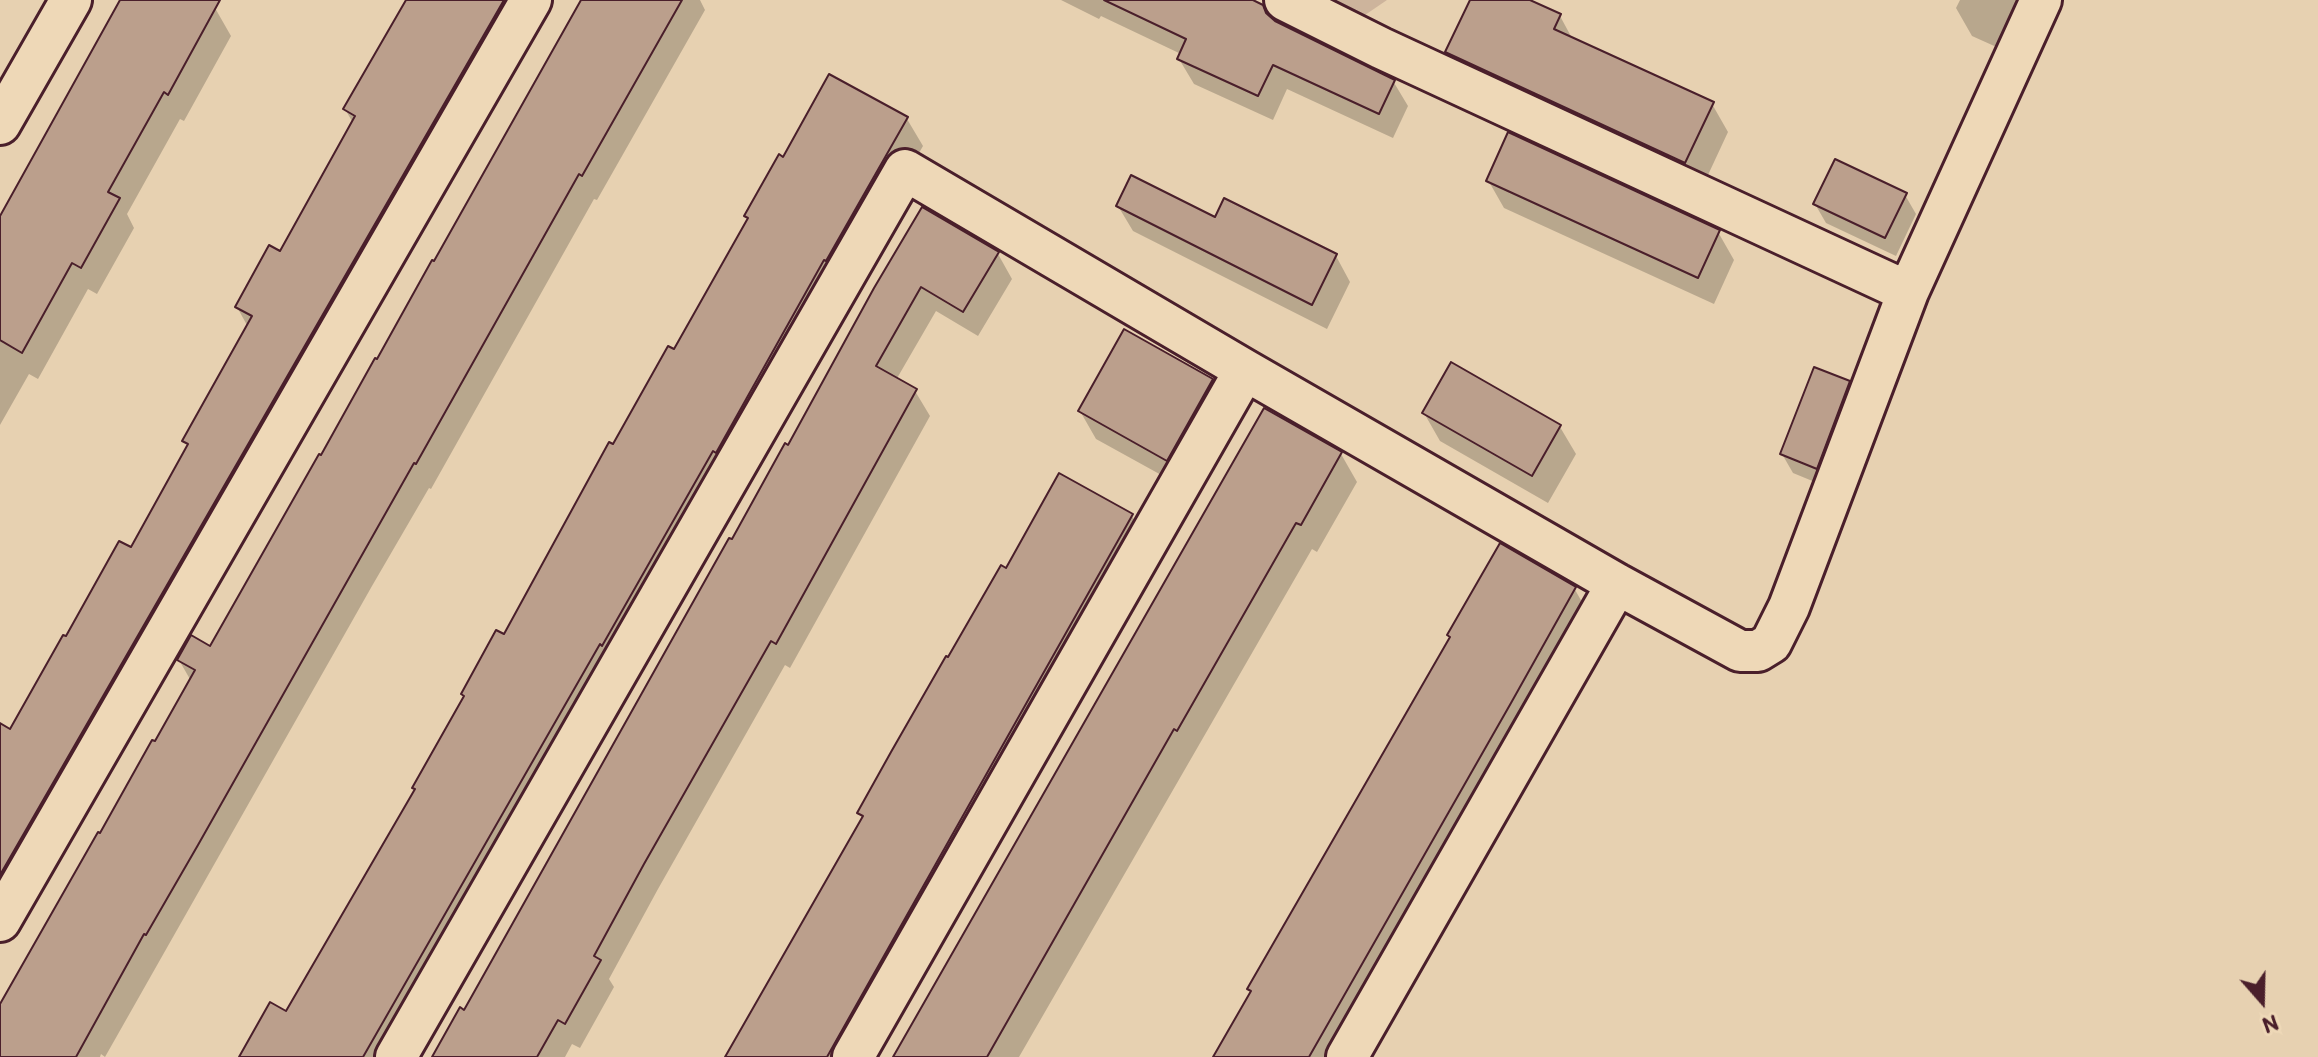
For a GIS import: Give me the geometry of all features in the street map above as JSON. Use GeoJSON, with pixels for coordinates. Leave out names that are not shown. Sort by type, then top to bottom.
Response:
{"type":"FeatureCollection","features":[{"type":"Feature","properties":{"kind":"street"},"geometry":{"type":"LineString","coordinates":[[0,124],[71,0]]}},
{"type":"Feature","properties":{"kind":"street"},"geometry":{"type":"LineString","coordinates":[[0,921],[531,0]]}},
{"type":"Feature","properties":{"kind":"street"},"geometry":{"type":"LineString","coordinates":[[1285,0],[1381,48],[1908,292]]}},
{"type":"Feature","properties":{"kind":"street"},"geometry":{"type":"LineString","coordinates":[[396,1057],[905,170],[1617,584],[1740,651],[1758,651],[1771,643],[1789,607],[1908,292],[2041,0]]}},
{"type":"Feature","properties":{"kind":"street"},"geometry":{"type":"LineString","coordinates":[[853,1057],[1245,370]]}},
{"type":"Feature","properties":{"kind":"street"},"geometry":{"type":"LineString","coordinates":[[1347,1057],[1617,584]]}},
{"type":"Feature","properties":{"kind":"shaded area"},"geometry":{"type":"Polygon","coordinates":[[[1335,0],[1387,0],[1365,15],[1335,0]]]}},
{"type":"Feature","properties":{"kind":"building"},"geometry":{"type":"Polygon","coordinates":[[[120,0],[220,0],[168,95],[164,92],[108,192],[120,198],[81,268],[72,263],[22,353],[0,340],[0,216],[120,0]]]}},
{"type":"Feature","properties":{"kind":"building"},"geometry":{"type":"Polygon","coordinates":[[[406,0],[504,0],[0,875],[0,723],[10,729],[119,541],[131,547],[188,444],[182,441],[252,316],[235,307],[269,245],[280,251],[355,116],[343,109],[406,0]]]}},
{"type":"Feature","properties":{"kind":"building"},"geometry":{"type":"Polygon","coordinates":[[[581,0],[682,0],[582,176],[579,174],[76,1057],[0,1057],[0,1004],[195,670],[177,660],[191,635],[210,646],[434,261],[581,0]]]}},
{"type":"Feature","properties":{"kind":"building"},"geometry":{"type":"Polygon","coordinates":[[[1104,0],[1253,0],[1263,5],[1275,21],[1395,80],[1379,114],[1273,65],[1258,96],[1177,59],[1186,39],[1104,0]]]}},
{"type":"Feature","properties":{"kind":"building"},"geometry":{"type":"Polygon","coordinates":[[[1470,0],[1530,0],[1561,14],[1554,29],[1714,102],[1685,163],[1445,52],[1470,0]]]}},
{"type":"Feature","properties":{"kind":"building"},"geometry":{"type":"Polygon","coordinates":[[[829,74],[908,117],[716,453],[713,451],[602,646],[600,644],[363,1057],[239,1057],[270,1002],[286,1011],[415,789],[412,788],[464,696],[461,694],[496,630],[504,634],[609,442],[613,444],[668,346],[674,349],[748,218],[744,216],[779,154],[783,157],[829,74]]]}},
{"type":"Feature","properties":{"kind":"building"},"geometry":{"type":"Polygon","coordinates":[[[1508,132],[1720,230],[1698,278],[1486,181],[1508,132]]]}},
{"type":"Feature","properties":{"kind":"building"},"geometry":{"type":"Polygon","coordinates":[[[1835,159],[1907,193],[1885,238],[1813,204],[1835,159]]]}},
{"type":"Feature","properties":{"kind":"building"},"geometry":{"type":"Polygon","coordinates":[[[1131,175],[1215,217],[1224,198],[1337,254],[1312,305],[1116,206],[1131,175]]]}},
{"type":"Feature","properties":{"kind":"building"},"geometry":{"type":"Polygon","coordinates":[[[922,207],[999,252],[963,312],[921,287],[876,366],[917,389],[776,644],[771,641],[644,864],[594,956],[601,960],[565,1024],[558,1020],[537,1057],[432,1057],[460,1007],[464,1010],[729,538],[732,539],[785,443],[788,445],[922,207]]]}},
{"type":"Feature","properties":{"kind":"building"},"geometry":{"type":"Polygon","coordinates":[[[1124,329],[1213,379],[1167,461],[1078,411],[1124,329]]]}},
{"type":"Feature","properties":{"kind":"building"},"geometry":{"type":"Polygon","coordinates":[[[1451,362],[1561,425],[1532,476],[1422,413],[1451,362]]]}},
{"type":"Feature","properties":{"kind":"building"},"geometry":{"type":"Polygon","coordinates":[[[1814,367],[1850,381],[1817,469],[1780,454],[1814,367]]]}},
{"type":"Feature","properties":{"kind":"building"},"geometry":{"type":"Polygon","coordinates":[[[1264,408],[1342,452],[1301,525],[1296,523],[1177,731],[1174,729],[987,1057],[893,1057],[1264,408]]]}},
{"type":"Feature","properties":{"kind":"building"},"geometry":{"type":"Polygon","coordinates":[[[1059,473],[1133,514],[827,1057],[725,1057],[863,816],[857,813],[891,752],[1001,565],[1006,568],[1059,473]]]}},
{"type":"Feature","properties":{"kind":"building"},"geometry":{"type":"Polygon","coordinates":[[[1500,543],[1576,587],[1309,1057],[1213,1057],[1251,991],[1247,989],[1450,637],[1447,635],[1500,543]]]}}]}
